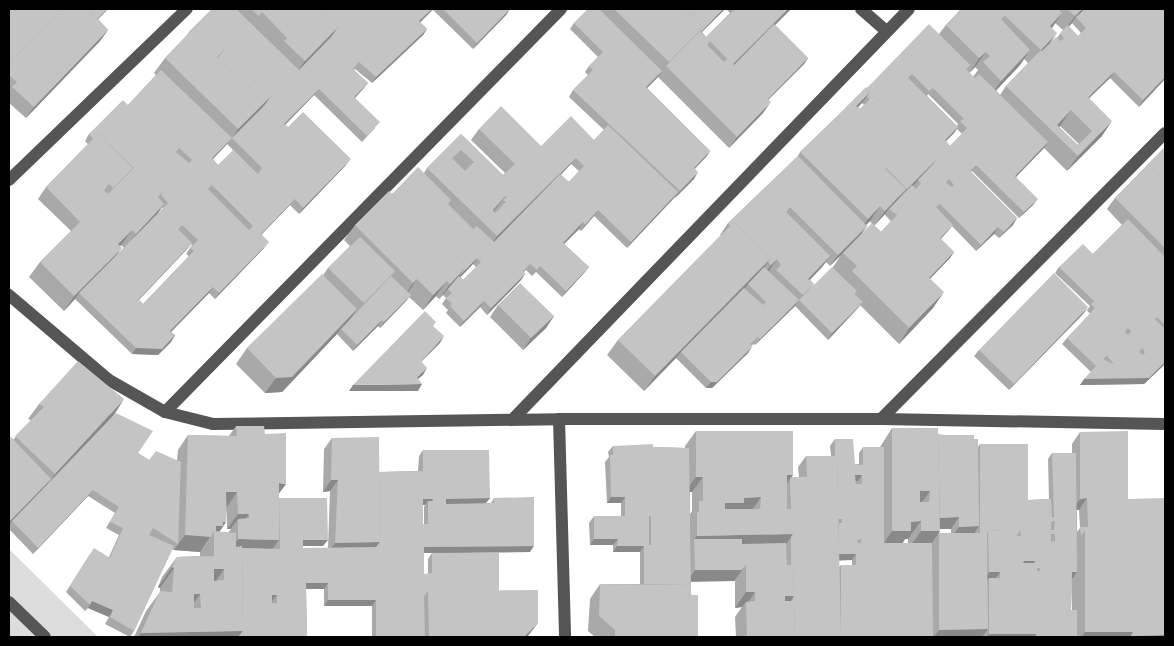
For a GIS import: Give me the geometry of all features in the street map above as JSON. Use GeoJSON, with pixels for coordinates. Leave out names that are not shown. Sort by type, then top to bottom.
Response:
{"type":"FeatureCollection","features":[{"type":"Feature","properties":{"kind":"street"},"geometry":{"type":"LineString","coordinates":[[9,180],[187,9]]}},
{"type":"Feature","properties":{"kind":"street"},"geometry":{"type":"LineString","coordinates":[[165,412],[561,9]]}},
{"type":"Feature","properties":{"kind":"street"},"geometry":{"type":"LineString","coordinates":[[861,9],[886,31]]}},
{"type":"Feature","properties":{"kind":"street"},"geometry":{"type":"LineString","coordinates":[[513,419],[909,9]]}},
{"type":"Feature","properties":{"kind":"street"},"geometry":{"type":"LineString","coordinates":[[881,419],[1165,133]]}},
{"type":"Feature","properties":{"kind":"street"},"geometry":{"type":"LineString","coordinates":[[9,295],[109,380],[165,412],[213,424],[513,419],[881,419],[1165,424]]}},
{"type":"Feature","properties":{"kind":"street"},"geometry":{"type":"LineString","coordinates":[[559,419],[565,637]]}},
{"type":"Feature","properties":{"kind":"street"},"geometry":{"type":"LineString","coordinates":[[9,602],[45,637]]}},
{"type":"Feature","properties":{"kind":"shaded area"},"geometry":{"type":"Polygon","coordinates":[[[9,549],[98,637],[9,637],[9,549]]]}},
{"type":"Feature","properties":{"kind":"building"},"geometry":{"type":"Polygon","coordinates":[[[9,9],[62,9],[9,63],[9,9]]]}},
{"type":"Feature","properties":{"kind":"building"},"geometry":{"type":"Polygon","coordinates":[[[62,9],[87,9],[108,30],[34,107],[12,87],[17,82],[9,75],[9,63],[62,9]]]}},
{"type":"Feature","properties":{"kind":"building"},"geometry":{"type":"Polygon","coordinates":[[[87,9],[107,9],[97,19],[87,9]]]}},
{"type":"Feature","properties":{"kind":"building"},"geometry":{"type":"Polygon","coordinates":[[[212,9],[236,9],[299,70],[332,36],[338,27],[320,9],[432,9],[419,21],[427,29],[376,77],[359,62],[353,69],[368,83],[354,97],[380,122],[367,136],[319,89],[284,124],[288,127],[303,112],[351,159],[303,208],[295,199],[261,234],[269,242],[219,293],[213,287],[170,331],[175,335],[162,349],[136,348],[79,293],[168,203],[161,195],[163,191],[137,165],[134,168],[98,134],[93,139],[89,134],[123,100],[128,105],[161,70],[232,138],[265,105],[271,96],[255,80],[249,87],[218,58],[224,50],[198,24],[190,31],[212,9]],[[232,138],[212,158],[218,165],[233,150],[258,174],[262,168],[232,138]],[[179,148],[176,152],[189,163],[192,160],[179,148]],[[212,185],[208,189],[249,230],[253,226],[212,185]],[[182,225],[178,229],[192,243],[138,302],[140,300],[143,304],[194,251],[190,248],[198,240],[182,225]]]}},
{"type":"Feature","properties":{"kind":"building"},"geometry":{"type":"Polygon","coordinates":[[[251,9],[320,9],[338,27],[305,61],[284,41],[287,38],[262,12],[259,16],[251,9]]]}},
{"type":"Feature","properties":{"kind":"building"},"geometry":{"type":"Polygon","coordinates":[[[443,9],[510,9],[477,43],[443,9]]]}},
{"type":"Feature","properties":{"kind":"building"},"geometry":{"type":"Polygon","coordinates":[[[588,9],[599,9],[662,71],[646,87],[710,151],[694,168],[698,172],[680,191],[573,90],[593,70],[589,66],[603,52],[574,23],[588,9]]]}},
{"type":"Feature","properties":{"kind":"building"},"geometry":{"type":"Polygon","coordinates":[[[614,9],[684,9],[703,27],[669,62],[614,9]]]}},
{"type":"Feature","properties":{"kind":"building"},"geometry":{"type":"Polygon","coordinates":[[[684,9],[723,9],[701,32],[703,27],[684,9]]]}},
{"type":"Feature","properties":{"kind":"building"},"geometry":{"type":"Polygon","coordinates":[[[735,9],[788,9],[733,64],[771,102],[737,137],[666,66],[700,31],[706,37],[735,9]],[[710,41],[707,45],[724,62],[727,59],[710,41]]]}},
{"type":"Feature","properties":{"kind":"building"},"geometry":{"type":"Polygon","coordinates":[[[961,9],[1058,9],[1062,13],[1050,26],[1057,33],[1041,50],[1005,16],[1001,19],[1030,50],[1001,81],[983,62],[990,56],[986,52],[979,58],[946,25],[961,9]]]}},
{"type":"Feature","properties":{"kind":"building"},"geometry":{"type":"Polygon","coordinates":[[[1067,9],[1082,9],[1075,16],[1067,9]]]}},
{"type":"Feature","properties":{"kind":"building"},"geometry":{"type":"Polygon","coordinates":[[[1085,9],[1165,9],[1165,77],[1143,100],[1114,72],[1088,97],[1042,51],[1056,37],[1061,41],[1064,38],[1060,33],[1068,25],[1078,36],[1086,28],[1076,17],[1085,9]]]}},
{"type":"Feature","properties":{"kind":"building"},"geometry":{"type":"Polygon","coordinates":[[[198,24],[224,50],[217,57],[249,87],[255,80],[271,96],[238,129],[165,58],[198,24]]]}},
{"type":"Feature","properties":{"kind":"building"},"geometry":{"type":"Polygon","coordinates":[[[774,24],[808,58],[768,99],[734,65],[774,24]]]}},
{"type":"Feature","properties":{"kind":"building"},"geometry":{"type":"Polygon","coordinates":[[[929,24],[970,65],[966,69],[975,78],[979,74],[1048,142],[1015,176],[1038,199],[1024,212],[976,165],[970,171],[1017,218],[1004,232],[998,227],[981,245],[940,204],[936,207],[953,225],[940,238],[954,252],[929,278],[881,232],[897,215],[889,209],[912,185],[916,189],[921,183],[918,180],[937,159],[874,95],[870,99],[867,97],[870,92],[867,88],[929,24]],[[912,74],[908,78],[958,127],[945,140],[950,146],[967,128],[960,121],[964,119],[933,88],[929,91],[912,74]],[[949,179],[946,182],[951,187],[954,185],[949,179]]]}},
{"type":"Feature","properties":{"kind":"building"},"geometry":{"type":"Polygon","coordinates":[[[1041,50],[1112,121],[1078,156],[1006,86],[1041,50]],[[1071,110],[1057,125],[1078,145],[1092,131],[1071,110]]]}},
{"type":"Feature","properties":{"kind":"building"},"geometry":{"type":"Polygon","coordinates":[[[866,87],[870,92],[856,106],[860,109],[874,95],[937,159],[907,189],[834,119],[866,87]]]}},
{"type":"Feature","properties":{"kind":"building"},"geometry":{"type":"Polygon","coordinates":[[[501,106],[564,169],[497,236],[427,168],[461,134],[503,175],[515,164],[479,129],[501,106]],[[461,150],[452,158],[465,171],[474,162],[461,150]],[[505,196],[493,210],[495,213],[506,202],[503,200],[507,197],[505,196]]]}},
{"type":"Feature","properties":{"kind":"building"},"geometry":{"type":"Polygon","coordinates":[[[571,116],[594,140],[608,125],[678,192],[631,242],[598,210],[585,225],[583,222],[563,243],[589,267],[566,291],[540,266],[537,270],[530,264],[523,271],[525,274],[491,308],[484,301],[464,321],[450,306],[452,304],[446,298],[452,293],[448,289],[466,267],[392,194],[418,167],[451,200],[448,204],[473,229],[477,226],[494,242],[564,169],[541,146],[571,116]],[[576,158],[560,174],[569,182],[584,166],[576,158]],[[477,258],[459,276],[463,280],[481,262],[477,258]]]}},
{"type":"Feature","properties":{"kind":"building"},"geometry":{"type":"Polygon","coordinates":[[[834,119],[906,189],[885,211],[880,206],[868,219],[800,152],[834,119]]]}},
{"type":"Feature","properties":{"kind":"building"},"geometry":{"type":"Polygon","coordinates":[[[98,134],[133,168],[113,188],[109,184],[104,190],[108,194],[80,222],[46,187],[98,134]]]}},
{"type":"Feature","properties":{"kind":"building"},"geometry":{"type":"Polygon","coordinates":[[[1165,147],[1165,180],[1149,164],[1144,168],[1165,147]]]}},
{"type":"Feature","properties":{"kind":"building"},"geometry":{"type":"Polygon","coordinates":[[[798,156],[867,226],[838,255],[790,207],[786,212],[830,256],[808,279],[814,284],[803,295],[776,270],[781,265],[777,259],[771,265],[768,262],[771,258],[734,222],[730,226],[728,223],[798,156]]]}},
{"type":"Feature","properties":{"kind":"building"},"geometry":{"type":"Polygon","coordinates":[[[1149,164],[1165,180],[1165,248],[1115,198],[1149,164]]]}},
{"type":"Feature","properties":{"kind":"building"},"geometry":{"type":"Polygon","coordinates":[[[137,165],[163,191],[158,197],[164,204],[136,234],[132,230],[118,244],[122,248],[74,296],[40,262],[137,165]]]}},
{"type":"Feature","properties":{"kind":"building"},"geometry":{"type":"Polygon","coordinates":[[[389,191],[466,267],[450,284],[447,281],[433,295],[417,279],[413,283],[355,225],[389,191]]]}},
{"type":"Feature","properties":{"kind":"building"},"geometry":{"type":"Polygon","coordinates":[[[1128,219],[1165,257],[1165,325],[1157,317],[1155,319],[1165,329],[1165,362],[1149,378],[1084,379],[1096,366],[1067,338],[1095,308],[1091,304],[1094,301],[1059,267],[1083,244],[1093,254],[1128,219]],[[1128,328],[1125,332],[1128,335],[1131,331],[1128,328]],[[1142,348],[1139,352],[1143,355],[1145,352],[1142,348]],[[1107,356],[1103,359],[1113,364],[1107,356]]]}},
{"type":"Feature","properties":{"kind":"building"},"geometry":{"type":"Polygon","coordinates":[[[734,222],[771,258],[655,376],[618,340],[734,222]]]}},
{"type":"Feature","properties":{"kind":"building"},"geometry":{"type":"Polygon","coordinates":[[[872,223],[944,292],[909,328],[852,271],[857,266],[843,253],[872,223]]]}},
{"type":"Feature","properties":{"kind":"building"},"geometry":{"type":"Polygon","coordinates":[[[360,237],[395,271],[364,303],[328,268],[360,237]]]}},
{"type":"Feature","properties":{"kind":"building"},"geometry":{"type":"Polygon","coordinates":[[[764,267],[799,300],[760,339],[758,337],[750,344],[752,347],[717,382],[711,382],[681,352],[744,288],[763,305],[766,302],[748,284],[764,267]]]}},
{"type":"Feature","properties":{"kind":"building"},"geometry":{"type":"Polygon","coordinates":[[[832,267],[857,291],[854,294],[863,302],[832,333],[799,300],[832,267]]]}},
{"type":"Feature","properties":{"kind":"building"},"geometry":{"type":"Polygon","coordinates":[[[1054,273],[1088,307],[1014,384],[979,350],[1054,273]]]}},
{"type":"Feature","properties":{"kind":"building"},"geometry":{"type":"Polygon","coordinates":[[[322,274],[357,309],[292,377],[276,378],[247,348],[322,274]]]}},
{"type":"Feature","properties":{"kind":"building"},"geometry":{"type":"Polygon","coordinates":[[[391,276],[411,295],[357,345],[341,329],[391,276]]]}},
{"type":"Feature","properties":{"kind":"building"},"geometry":{"type":"Polygon","coordinates":[[[520,283],[554,316],[531,338],[498,305],[520,283]]]}},
{"type":"Feature","properties":{"kind":"building"},"geometry":{"type":"Polygon","coordinates":[[[425,311],[436,322],[433,326],[444,336],[421,361],[427,368],[417,377],[422,384],[353,385],[425,311]]]}},
{"type":"Feature","properties":{"kind":"building"},"geometry":{"type":"Polygon","coordinates":[[[78,361],[124,399],[55,474],[15,436],[44,407],[39,404],[78,361]]]}},
{"type":"Feature","properties":{"kind":"building"},"geometry":{"type":"Polygon","coordinates":[[[116,413],[153,431],[138,453],[149,460],[156,451],[181,462],[178,544],[153,528],[149,535],[174,546],[134,631],[110,617],[113,610],[92,601],[90,605],[70,586],[94,548],[110,558],[123,528],[110,522],[119,507],[93,490],[38,548],[12,521],[116,413]]]}},
{"type":"Feature","properties":{"kind":"building"},"geometry":{"type":"Polygon","coordinates":[[[236,426],[264,426],[265,434],[286,433],[286,484],[279,483],[279,540],[238,539],[238,519],[249,518],[249,514],[238,514],[237,492],[226,492],[226,522],[223,522],[223,526],[216,526],[216,532],[214,531],[211,537],[185,535],[188,435],[237,436],[236,426]]]}},
{"type":"Feature","properties":{"kind":"building"},"geometry":{"type":"Polygon","coordinates":[[[892,428],[938,428],[940,531],[921,531],[921,521],[911,522],[911,531],[892,531],[892,428]],[[920,491],[920,502],[929,502],[930,491],[920,491]]]}},
{"type":"Feature","properties":{"kind":"building"},"geometry":{"type":"Polygon","coordinates":[[[696,431],[793,431],[793,475],[787,475],[787,509],[793,509],[793,534],[697,536],[697,512],[699,512],[699,501],[703,501],[703,477],[696,477],[696,431]],[[761,497],[744,498],[744,503],[725,503],[725,509],[760,509],[761,497]]]}},
{"type":"Feature","properties":{"kind":"building"},"geometry":{"type":"Polygon","coordinates":[[[1128,431],[1128,530],[1085,530],[1081,536],[1080,527],[1088,527],[1087,498],[1080,499],[1080,432],[1128,431]]]}},
{"type":"Feature","properties":{"kind":"building"},"geometry":{"type":"Polygon","coordinates":[[[9,435],[51,479],[9,522],[9,435]]]}},
{"type":"Feature","properties":{"kind":"building"},"geometry":{"type":"Polygon","coordinates":[[[938,435],[974,435],[974,439],[978,439],[979,526],[959,527],[959,517],[940,518],[938,435]]]}},
{"type":"Feature","properties":{"kind":"building"},"geometry":{"type":"Polygon","coordinates":[[[379,437],[380,542],[335,543],[338,480],[331,480],[332,438],[379,437]]]}},
{"type":"Feature","properties":{"kind":"building"},"geometry":{"type":"Polygon","coordinates":[[[835,439],[853,439],[855,464],[863,465],[863,447],[884,447],[884,543],[932,543],[933,637],[841,637],[841,565],[856,565],[856,554],[839,554],[839,523],[842,523],[842,519],[838,519],[837,456],[835,456],[835,439]],[[855,475],[856,484],[862,484],[862,475],[855,475]]]}},
{"type":"Feature","properties":{"kind":"building"},"geometry":{"type":"Polygon","coordinates":[[[653,444],[653,447],[689,448],[691,594],[690,585],[644,584],[644,546],[617,546],[618,539],[594,539],[594,516],[625,516],[625,497],[611,497],[610,455],[613,455],[613,446],[653,444]],[[649,516],[649,545],[651,545],[651,516],[649,516]]]}},
{"type":"Feature","properties":{"kind":"building"},"geometry":{"type":"Polygon","coordinates":[[[980,444],[1028,444],[1028,500],[1051,499],[1052,517],[1054,517],[1052,453],[1076,453],[1077,572],[1072,572],[1071,610],[1077,610],[1077,637],[1034,637],[1037,634],[1037,571],[1040,571],[1040,568],[1037,568],[1037,563],[1034,563],[1036,561],[1036,530],[1020,530],[1016,537],[1006,537],[1006,530],[980,533],[980,444]],[[1055,521],[1051,522],[1051,530],[1054,530],[1055,521]],[[1051,534],[1051,542],[1055,541],[1055,534],[1051,534]]]}},
{"type":"Feature","properties":{"kind":"building"},"geometry":{"type":"Polygon","coordinates":[[[423,450],[489,450],[490,498],[446,499],[446,504],[494,503],[494,498],[534,497],[534,546],[424,547],[424,574],[432,573],[432,553],[499,553],[499,591],[428,591],[424,596],[425,637],[376,637],[376,600],[328,600],[328,583],[306,583],[307,637],[238,637],[243,631],[242,548],[280,549],[279,498],[327,498],[328,540],[303,540],[303,548],[376,547],[380,542],[379,472],[423,471],[423,450]],[[423,499],[423,524],[428,524],[428,501],[433,501],[433,499],[423,499]],[[272,595],[272,603],[277,603],[277,595],[272,595]]]}},
{"type":"Feature","properties":{"kind":"building"},"geometry":{"type":"Polygon","coordinates":[[[806,456],[837,456],[841,637],[795,637],[794,601],[792,601],[794,596],[793,565],[791,565],[793,509],[791,509],[790,479],[791,477],[807,477],[806,456]]]}},
{"type":"Feature","properties":{"kind":"building"},"geometry":{"type":"Polygon","coordinates":[[[1165,498],[1165,532],[1133,532],[1133,530],[1128,530],[1128,499],[1165,498]]]}},
{"type":"Feature","properties":{"kind":"building"},"geometry":{"type":"Polygon","coordinates":[[[1006,530],[1006,537],[1021,536],[1020,530],[1036,530],[1036,561],[1024,561],[1023,563],[1037,563],[1037,634],[989,634],[989,578],[1000,578],[1000,572],[989,572],[988,531],[1006,530]]]}},
{"type":"Feature","properties":{"kind":"building"},"geometry":{"type":"Polygon","coordinates":[[[1085,530],[1133,530],[1133,632],[1085,632],[1085,530]]]}},
{"type":"Feature","properties":{"kind":"building"},"geometry":{"type":"Polygon","coordinates":[[[214,531],[236,533],[236,547],[242,546],[243,631],[141,633],[160,591],[172,592],[174,568],[172,567],[177,557],[214,556],[214,531]],[[214,569],[214,581],[224,580],[224,569],[214,569]],[[194,594],[194,608],[201,608],[200,594],[194,594]]]}},
{"type":"Feature","properties":{"kind":"building"},"geometry":{"type":"Polygon","coordinates":[[[1133,532],[1165,532],[1165,635],[1131,636],[1133,632],[1133,532]]]}},
{"type":"Feature","properties":{"kind":"building"},"geometry":{"type":"Polygon","coordinates":[[[939,533],[987,533],[988,629],[939,630],[939,533]]]}},
{"type":"Feature","properties":{"kind":"building"},"geometry":{"type":"Polygon","coordinates":[[[694,539],[742,539],[742,570],[695,570],[694,539]]]}},
{"type":"Feature","properties":{"kind":"building"},"geometry":{"type":"Polygon","coordinates":[[[786,543],[787,565],[746,565],[742,569],[742,544],[786,543]]]}},
{"type":"Feature","properties":{"kind":"building"},"geometry":{"type":"Polygon","coordinates":[[[746,565],[793,565],[794,596],[785,596],[785,601],[794,601],[795,637],[747,637],[746,602],[755,601],[755,592],[746,592],[746,565]]]}},
{"type":"Feature","properties":{"kind":"building"},"geometry":{"type":"Polygon","coordinates":[[[600,584],[690,585],[690,595],[698,595],[698,637],[615,637],[615,630],[599,616],[600,584]]]}},
{"type":"Feature","properties":{"kind":"building"},"geometry":{"type":"Polygon","coordinates":[[[538,590],[538,623],[524,637],[429,637],[428,591],[538,590]]]}}]}
